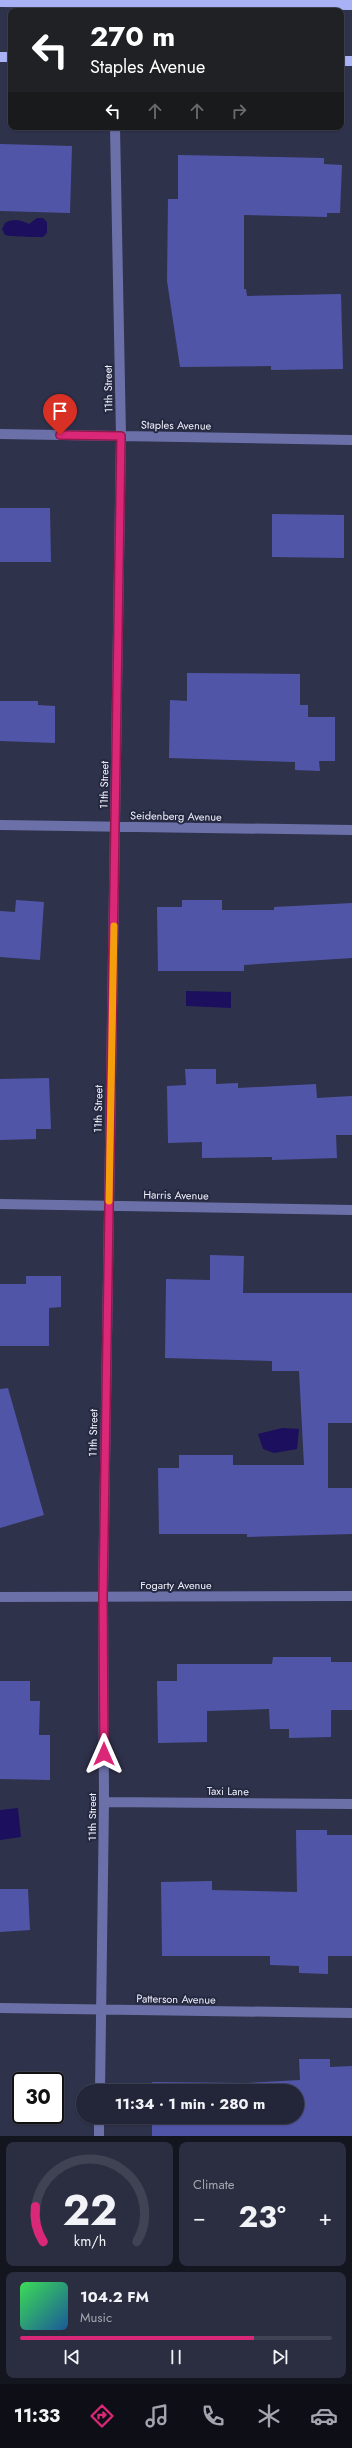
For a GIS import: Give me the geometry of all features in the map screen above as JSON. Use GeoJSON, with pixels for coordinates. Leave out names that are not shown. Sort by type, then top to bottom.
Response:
{"type":"FeatureCollection","features":[{"type":"Feature","properties":{"kind":"main road"},"geometry":{"type":"LineString","coordinates":[[0,2],[113,5],[352,5]]}},
{"type":"Feature","properties":{"kind":"street","name":"11th Street"},"geometry":{"type":"LineString","coordinates":[[100,2084],[104,1802],[103,1597],[121,436],[115,130]]}},
{"type":"Feature","properties":{"kind":"street","name":"Staples Avenue"},"geometry":{"type":"LineString","coordinates":[[0,434],[352,440]]}},
{"type":"Feature","properties":{"kind":"street","name":"Seidenberg Avenue"},"geometry":{"type":"LineString","coordinates":[[0,825],[352,830]]}},
{"type":"Feature","properties":{"kind":"street","name":"Harris Avenue"},"geometry":{"type":"LineString","coordinates":[[0,1204],[352,1210]]}},
{"type":"Feature","properties":{"kind":"street","name":"Fogarty Avenue"},"geometry":{"type":"LineString","coordinates":[[0,1597],[352,1596]]}},
{"type":"Feature","properties":{"kind":"street","name":"Taxi Lane"},"geometry":{"type":"LineString","coordinates":[[104,1802],[352,1804]]}},
{"type":"Feature","properties":{"kind":"street","name":"Patterson Avenue"},"geometry":{"type":"LineString","coordinates":[[0,2008],[352,2013]]}},
{"type":"Feature","properties":{"kind":"street"},"geometry":{"type":"LineString","coordinates":[[99,2124],[99,2136]]}},
{"type":"Feature","properties":{"kind":"shaded area"},"geometry":{"type":"Polygon","coordinates":[[[37,218],[43,218],[47,222],[47,233],[43,237],[8,236],[5,235],[2,229],[5,223],[11,220],[29,224],[37,218]]]}},
{"type":"Feature","properties":{"kind":"shaded area"},"geometry":{"type":"Polygon","coordinates":[[[186,991],[231,992],[231,1008],[186,1006],[186,991]]]}},
{"type":"Feature","properties":{"kind":"shaded area"},"geometry":{"type":"Polygon","coordinates":[[[282,1428],[299,1429],[297,1449],[274,1453],[263,1449],[258,1434],[282,1428]]]}},
{"type":"Feature","properties":{"kind":"shaded area"},"geometry":{"type":"Polygon","coordinates":[[[18,1808],[21,1837],[0,1840],[0,1810],[18,1808]]]}},
{"type":"Feature","properties":{"kind":"building"},"geometry":{"type":"Polygon","coordinates":[[[0,144],[72,146],[70,213],[0,211],[0,144]]]}},
{"type":"Feature","properties":{"kind":"building"},"geometry":{"type":"Polygon","coordinates":[[[178,155],[324,158],[324,164],[342,165],[340,213],[327,213],[327,217],[244,215],[244,289],[246,289],[247,296],[341,294],[343,369],[271,370],[271,366],[180,367],[167,281],[168,199],[178,199],[178,155]]]}},
{"type":"Feature","properties":{"kind":"building"},"geometry":{"type":"Polygon","coordinates":[[[0,508],[50,508],[51,562],[0,562],[0,508]]]}},
{"type":"Feature","properties":{"kind":"building"},"geometry":{"type":"Polygon","coordinates":[[[272,514],[344,515],[344,558],[272,557],[272,514]]]}},
{"type":"Feature","properties":{"kind":"building"},"geometry":{"type":"Polygon","coordinates":[[[187,673],[300,674],[300,705],[308,705],[308,717],[335,717],[335,761],[319,761],[320,771],[295,770],[295,762],[169,758],[170,700],[187,701],[187,673]]]}},
{"type":"Feature","properties":{"kind":"building"},"geometry":{"type":"Polygon","coordinates":[[[0,701],[38,701],[38,705],[55,706],[55,743],[0,741],[0,701]]]}},
{"type":"Feature","properties":{"kind":"building"},"geometry":{"type":"Polygon","coordinates":[[[16,900],[44,902],[40,960],[0,957],[0,911],[15,912],[16,900]]]}},
{"type":"Feature","properties":{"kind":"building"},"geometry":{"type":"Polygon","coordinates":[[[182,900],[222,900],[222,910],[274,910],[274,907],[352,903],[352,958],[244,965],[244,971],[158,971],[157,907],[182,907],[182,900]]]}},
{"type":"Feature","properties":{"kind":"building"},"geometry":{"type":"Polygon","coordinates":[[[185,1069],[216,1069],[216,1084],[238,1083],[238,1088],[316,1084],[317,1098],[352,1096],[352,1135],[336,1135],[337,1158],[272,1160],[272,1157],[202,1158],[202,1142],[168,1143],[167,1086],[186,1085],[185,1069]]]}},
{"type":"Feature","properties":{"kind":"building"},"geometry":{"type":"Polygon","coordinates":[[[49,1078],[51,1129],[36,1129],[36,1139],[0,1140],[0,1079],[49,1078]]]}},
{"type":"Feature","properties":{"kind":"building"},"geometry":{"type":"Polygon","coordinates":[[[210,1255],[244,1256],[243,1293],[352,1293],[352,1423],[328,1423],[328,1488],[352,1488],[352,1534],[247,1537],[247,1534],[159,1534],[158,1468],[179,1468],[179,1455],[233,1455],[233,1465],[304,1465],[299,1371],[272,1371],[272,1361],[165,1358],[166,1279],[210,1280],[210,1255]]]}},
{"type":"Feature","properties":{"kind":"building"},"geometry":{"type":"Polygon","coordinates":[[[26,1276],[61,1276],[61,1307],[49,1308],[49,1346],[0,1346],[0,1284],[26,1284],[26,1276]]]}},
{"type":"Feature","properties":{"kind":"building"},"geometry":{"type":"Polygon","coordinates":[[[8,1388],[44,1515],[0,1528],[0,1389],[8,1388]]]}},
{"type":"Feature","properties":{"kind":"building"},"geometry":{"type":"Polygon","coordinates":[[[273,1657],[331,1657],[331,1662],[352,1662],[352,1710],[331,1710],[331,1737],[289,1738],[289,1729],[270,1729],[269,1709],[207,1711],[207,1742],[158,1743],[157,1681],[177,1681],[177,1664],[272,1664],[273,1657]]]}},
{"type":"Feature","properties":{"kind":"building"},"geometry":{"type":"Polygon","coordinates":[[[0,1681],[30,1681],[30,1701],[40,1701],[39,1735],[50,1735],[50,1780],[0,1779],[0,1681]]]}},
{"type":"Feature","properties":{"kind":"building"},"geometry":{"type":"Polygon","coordinates":[[[296,1830],[327,1830],[327,1835],[352,1835],[352,1956],[328,1956],[328,1974],[299,1973],[299,1966],[270,1965],[270,1956],[162,1956],[161,1882],[212,1881],[212,1890],[297,1892],[296,1830]]]}},
{"type":"Feature","properties":{"kind":"building"},"geometry":{"type":"Polygon","coordinates":[[[0,1889],[28,1889],[30,1930],[0,1932],[0,1889]]]}},
{"type":"Feature","properties":{"kind":"building"},"geometry":{"type":"Polygon","coordinates":[[[299,2059],[330,2059],[330,2067],[352,2066],[352,2136],[152,2136],[152,2124],[304,2124],[304,2084],[152,2084],[152,2082],[247,2083],[300,2080],[299,2059]]]}},
{"type":"Feature","properties":{"kind":"slow traffic"},"geometry":{"type":"LineString","coordinates":[[109,1201],[114,926]]}},
{"type":"Feature","properties":{"kind":"route"},"geometry":{"type":"LineString","coordinates":[[60,435],[121,436],[116,827],[108,1205],[103,1597],[104,1754]]}}]}
